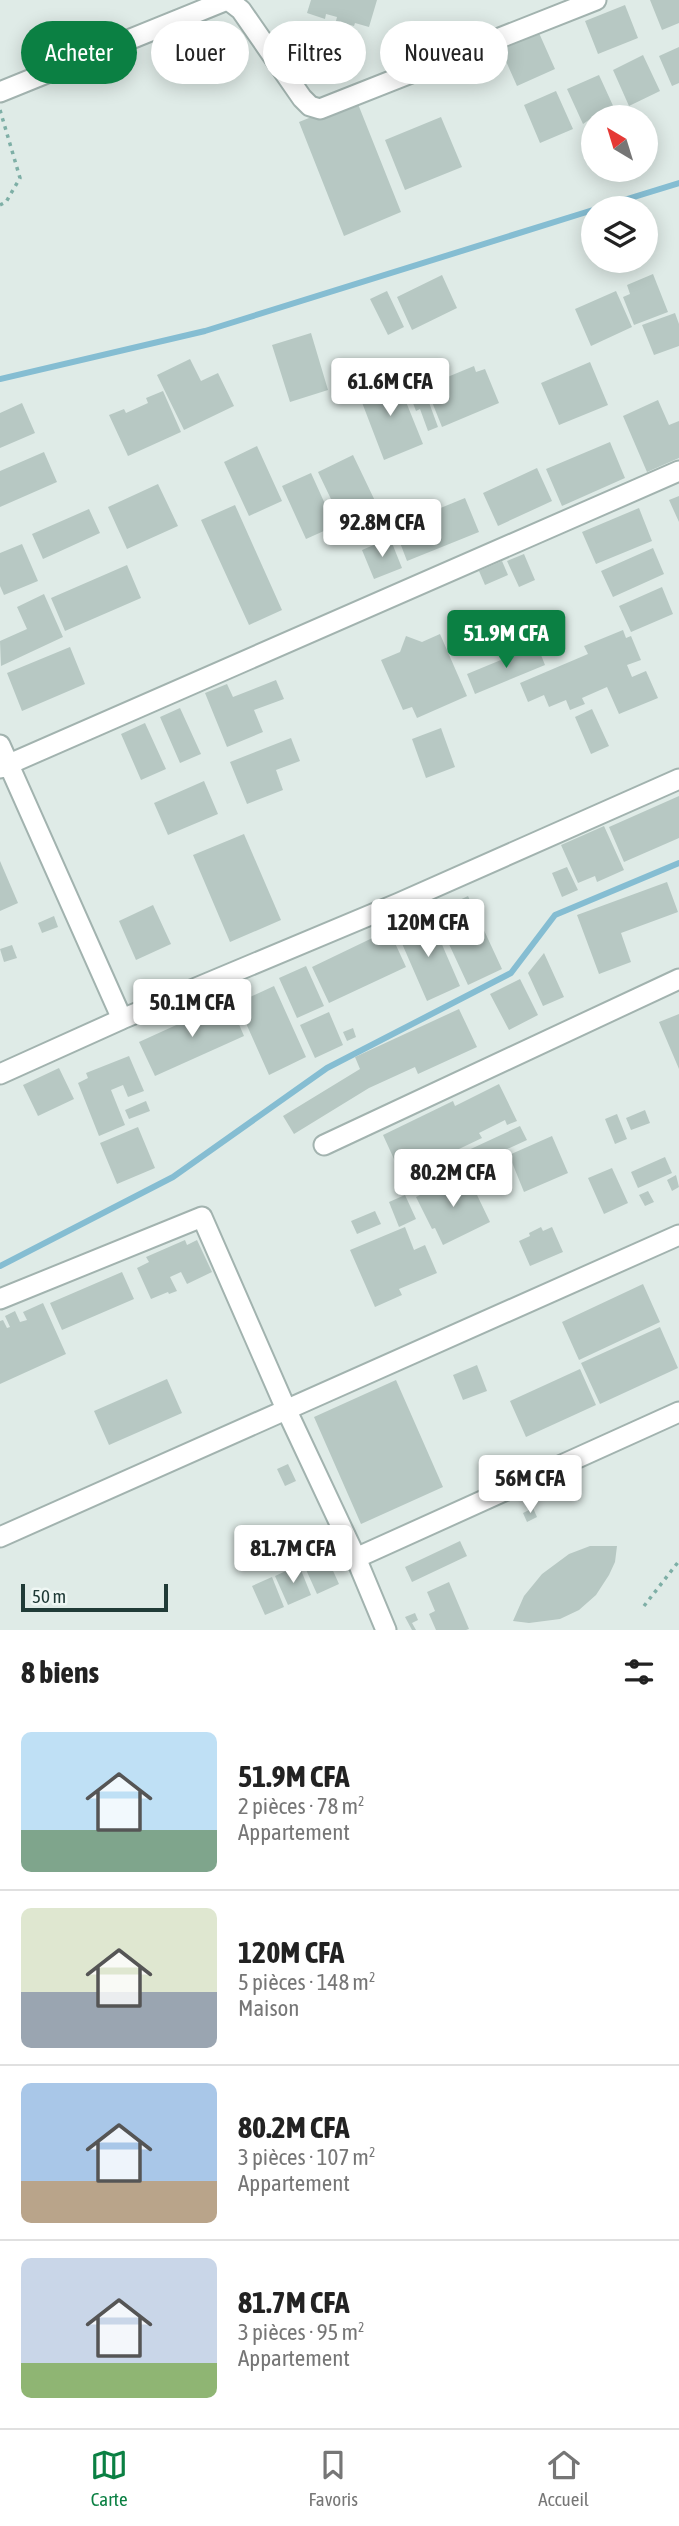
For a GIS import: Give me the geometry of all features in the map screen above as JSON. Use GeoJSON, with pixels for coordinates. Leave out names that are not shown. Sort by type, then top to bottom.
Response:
{"type":"FeatureCollection","features":[{"type":"Feature","properties":{"kind":"street"},"geometry":{"type":"LineString","coordinates":[[0,92],[227,0],[241,10],[302,98],[310,106],[320,109],[596,0]]}},
{"type":"Feature","properties":{"kind":"street"},"geometry":{"type":"LineString","coordinates":[[4,766],[679,471]]}},
{"type":"Feature","properties":{"kind":"street"},"geometry":{"type":"LineString","coordinates":[[0,745],[4,766],[122,1019]]}},
{"type":"Feature","properties":{"kind":"street"},"geometry":{"type":"LineString","coordinates":[[0,1074],[122,1019],[399,903],[679,779]]}},
{"type":"Feature","properties":{"kind":"street"},"geometry":{"type":"LineString","coordinates":[[324,1145],[679,979]]}},
{"type":"Feature","properties":{"kind":"street"},"geometry":{"type":"LineString","coordinates":[[0,1300],[202,1217],[386,1630]]}},
{"type":"Feature","properties":{"kind":"street"},"geometry":{"type":"LineString","coordinates":[[0,1536],[679,1235]]}},
{"type":"Feature","properties":{"kind":"street"},"geometry":{"type":"LineString","coordinates":[[356,1558],[679,1412]]}},
{"type":"Feature","properties":{"kind":"path"},"geometry":{"type":"LineString","coordinates":[[0,110],[20,178],[6,202],[0,205]]}},
{"type":"Feature","properties":{"kind":"path"},"geometry":{"type":"LineString","coordinates":[[644,1606],[679,1561]]}},
{"type":"Feature","properties":{"kind":"building"},"geometry":{"type":"Polygon","coordinates":[[[311,0],[377,0],[369,27],[366,26],[366,21],[336,21],[337,17],[326,14],[325,19],[307,13],[311,0]]]}},
{"type":"Feature","properties":{"kind":"building"},"geometry":{"type":"Polygon","coordinates":[[[650,0],[679,0],[679,23],[662,30],[650,0]]]}},
{"type":"Feature","properties":{"kind":"building"},"geometry":{"type":"Polygon","coordinates":[[[625,5],[638,38],[598,54],[585,21],[625,5]]]}},
{"type":"Feature","properties":{"kind":"building"},"geometry":{"type":"Polygon","coordinates":[[[539,33],[555,69],[517,86],[508,66],[508,47],[539,33]]]}},
{"type":"Feature","properties":{"kind":"building"},"geometry":{"type":"Polygon","coordinates":[[[679,47],[679,83],[672,86],[659,56],[679,47]]]}},
{"type":"Feature","properties":{"kind":"building"},"geometry":{"type":"Polygon","coordinates":[[[643,55],[660,91],[629,105],[613,70],[643,55]]]}},
{"type":"Feature","properties":{"kind":"building"},"geometry":{"type":"Polygon","coordinates":[[[599,75],[613,105],[581,105],[581,120],[567,89],[599,75]]]}},
{"type":"Feature","properties":{"kind":"building"},"geometry":{"type":"Polygon","coordinates":[[[556,91],[573,129],[540,143],[524,105],[556,91]]]}},
{"type":"Feature","properties":{"kind":"building"},"geometry":{"type":"Polygon","coordinates":[[[356,99],[401,212],[344,236],[299,122],[356,99]]]}},
{"type":"Feature","properties":{"kind":"building"},"geometry":{"type":"Polygon","coordinates":[[[441,117],[462,167],[405,190],[385,140],[441,117]]]}},
{"type":"Feature","properties":{"kind":"building"},"geometry":{"type":"Polygon","coordinates":[[[653,274],[668,312],[634,325],[623,297],[630,294],[627,285],[653,274]]]}},
{"type":"Feature","properties":{"kind":"building"},"geometry":{"type":"Polygon","coordinates":[[[442,275],[457,308],[412,330],[397,297],[442,275]]]}},
{"type":"Feature","properties":{"kind":"building"},"geometry":{"type":"Polygon","coordinates":[[[387,291],[404,327],[388,335],[370,299],[387,291]]]}},
{"type":"Feature","properties":{"kind":"building"},"geometry":{"type":"Polygon","coordinates":[[[616,291],[632,327],[591,346],[575,309],[616,291]]]}},
{"type":"Feature","properties":{"kind":"building"},"geometry":{"type":"Polygon","coordinates":[[[675,313],[679,324],[679,346],[654,355],[642,325],[675,313]]]}},
{"type":"Feature","properties":{"kind":"building"},"geometry":{"type":"Polygon","coordinates":[[[311,333],[328,390],[290,402],[272,345],[311,333]]]}},
{"type":"Feature","properties":{"kind":"building"},"geometry":{"type":"Polygon","coordinates":[[[190,359],[201,381],[218,373],[234,406],[184,430],[157,375],[190,359]]]}},
{"type":"Feature","properties":{"kind":"building"},"geometry":{"type":"Polygon","coordinates":[[[590,362],[608,405],[559,425],[541,383],[590,362]]]}},
{"type":"Feature","properties":{"kind":"building"},"geometry":{"type":"Polygon","coordinates":[[[474,366],[476,372],[485,369],[499,403],[442,427],[428,392],[435,389],[433,383],[474,366]]]}},
{"type":"Feature","properties":{"kind":"building"},"geometry":{"type":"Polygon","coordinates":[[[416,367],[438,427],[428,431],[420,409],[416,411],[401,372],[416,367]]]}},
{"type":"Feature","properties":{"kind":"building"},"geometry":{"type":"Polygon","coordinates":[[[396,377],[423,444],[384,460],[358,392],[396,377]]]}},
{"type":"Feature","properties":{"kind":"building"},"geometry":{"type":"Polygon","coordinates":[[[163,391],[181,432],[128,456],[109,415],[124,409],[126,413],[148,403],[146,398],[163,391]]]}},
{"type":"Feature","properties":{"kind":"building"},"geometry":{"type":"Polygon","coordinates":[[[658,400],[669,425],[679,421],[679,458],[647,472],[623,416],[658,400]]]}},
{"type":"Feature","properties":{"kind":"building"},"geometry":{"type":"Polygon","coordinates":[[[22,403],[35,433],[0,448],[0,413],[22,403]]]}},
{"type":"Feature","properties":{"kind":"building"},"geometry":{"type":"Polygon","coordinates":[[[610,442],[625,478],[562,506],[546,469],[610,442]]]}},
{"type":"Feature","properties":{"kind":"building"},"geometry":{"type":"Polygon","coordinates":[[[257,446],[282,501],[249,516],[224,462],[257,446]]]}},
{"type":"Feature","properties":{"kind":"building"},"geometry":{"type":"Polygon","coordinates":[[[44,452],[57,482],[0,507],[0,471],[44,452]]]}},
{"type":"Feature","properties":{"kind":"building"},"geometry":{"type":"Polygon","coordinates":[[[353,455],[376,503],[341,520],[318,472],[353,455]]]}},
{"type":"Feature","properties":{"kind":"building"},"geometry":{"type":"Polygon","coordinates":[[[537,468],[552,501],[498,526],[483,493],[537,468]]]}},
{"type":"Feature","properties":{"kind":"building"},"geometry":{"type":"Polygon","coordinates":[[[311,473],[335,526],[306,539],[282,486],[311,473]]]}},
{"type":"Feature","properties":{"kind":"building"},"geometry":{"type":"Polygon","coordinates":[[[158,484],[178,526],[127,549],[108,507],[158,484]]]}},
{"type":"Feature","properties":{"kind":"building"},"geometry":{"type":"Polygon","coordinates":[[[679,496],[679,522],[669,500],[679,496]]]}},
{"type":"Feature","properties":{"kind":"building"},"geometry":{"type":"Polygon","coordinates":[[[465,498],[479,532],[407,561],[394,527],[465,498]]]}},
{"type":"Feature","properties":{"kind":"building"},"geometry":{"type":"Polygon","coordinates":[[[235,505],[282,610],[249,625],[201,520],[235,505]]]}},
{"type":"Feature","properties":{"kind":"building"},"geometry":{"type":"Polygon","coordinates":[[[639,508],[652,541],[596,564],[582,532],[639,508]]]}},
{"type":"Feature","properties":{"kind":"building"},"geometry":{"type":"Polygon","coordinates":[[[89,509],[100,533],[43,559],[32,534],[89,509]]]}},
{"type":"Feature","properties":{"kind":"building"},"geometry":{"type":"Polygon","coordinates":[[[390,538],[402,568],[374,579],[362,550],[390,538]]]}},
{"type":"Feature","properties":{"kind":"building"},"geometry":{"type":"Polygon","coordinates":[[[22,544],[38,581],[4,595],[0,586],[0,553],[22,544]]]}},
{"type":"Feature","properties":{"kind":"building"},"geometry":{"type":"Polygon","coordinates":[[[653,548],[664,574],[613,597],[601,571],[653,548]]]}},
{"type":"Feature","properties":{"kind":"building"},"geometry":{"type":"Polygon","coordinates":[[[524,554],[535,580],[519,587],[507,561],[524,554]]]}},
{"type":"Feature","properties":{"kind":"building"},"geometry":{"type":"Polygon","coordinates":[[[502,561],[508,575],[485,585],[479,571],[502,561]]]}},
{"type":"Feature","properties":{"kind":"building"},"geometry":{"type":"Polygon","coordinates":[[[127,565],[141,598],[65,631],[51,598],[127,565]]]}},
{"type":"Feature","properties":{"kind":"building"},"geometry":{"type":"Polygon","coordinates":[[[662,587],[673,614],[631,632],[619,606],[662,587]]]}},
{"type":"Feature","properties":{"kind":"building"},"geometry":{"type":"Polygon","coordinates":[[[44,594],[63,637],[1,666],[0,641],[27,629],[17,607],[44,594]]]}},
{"type":"Feature","properties":{"kind":"building"},"geometry":{"type":"Polygon","coordinates":[[[623,630],[626,638],[631,636],[641,660],[627,665],[632,677],[646,671],[658,698],[619,714],[607,687],[582,698],[585,704],[570,710],[566,700],[549,707],[544,695],[528,702],[520,683],[588,654],[584,646],[623,630]]]}},
{"type":"Feature","properties":{"kind":"building"},"geometry":{"type":"Polygon","coordinates":[[[440,634],[467,696],[417,718],[412,707],[403,710],[381,660],[400,652],[406,636],[422,642],[440,634]]]}},
{"type":"Feature","properties":{"kind":"building"},"geometry":{"type":"Polygon","coordinates":[[[537,645],[545,665],[475,694],[467,674],[537,645]]]}},
{"type":"Feature","properties":{"kind":"building"},"geometry":{"type":"Polygon","coordinates":[[[70,647],[85,684],[22,711],[7,673],[70,647]]]}},
{"type":"Feature","properties":{"kind":"building"},"geometry":{"type":"Polygon","coordinates":[[[276,680],[284,699],[254,710],[263,732],[227,747],[205,693],[227,684],[233,697],[276,680]]]}},
{"type":"Feature","properties":{"kind":"building"},"geometry":{"type":"Polygon","coordinates":[[[180,708],[201,754],[180,763],[160,717],[180,708]]]}},
{"type":"Feature","properties":{"kind":"building"},"geometry":{"type":"Polygon","coordinates":[[[592,709],[609,746],[591,754],[575,717],[592,709]]]}},
{"type":"Feature","properties":{"kind":"building"},"geometry":{"type":"Polygon","coordinates":[[[145,723],[166,769],[141,780],[121,734],[145,723]]]}},
{"type":"Feature","properties":{"kind":"building"},"geometry":{"type":"Polygon","coordinates":[[[441,728],[455,767],[426,778],[412,739],[441,728]]]}},
{"type":"Feature","properties":{"kind":"building"},"geometry":{"type":"Polygon","coordinates":[[[291,738],[300,761],[276,770],[283,790],[247,804],[230,762],[291,738]]]}},
{"type":"Feature","properties":{"kind":"building"},"geometry":{"type":"Polygon","coordinates":[[[204,781],[218,814],[168,835],[154,803],[204,781]]]}},
{"type":"Feature","properties":{"kind":"building"},"geometry":{"type":"Polygon","coordinates":[[[679,796],[679,838],[624,862],[609,827],[679,796]]]}},
{"type":"Feature","properties":{"kind":"building"},"geometry":{"type":"Polygon","coordinates":[[[604,826],[624,870],[597,882],[595,876],[578,883],[561,845],[604,826]]]}},
{"type":"Feature","properties":{"kind":"building"},"geometry":{"type":"Polygon","coordinates":[[[244,834],[281,920],[230,942],[193,855],[244,834]]]}},
{"type":"Feature","properties":{"kind":"building"},"geometry":{"type":"Polygon","coordinates":[[[0,861],[18,903],[0,911],[0,861]]]}},
{"type":"Feature","properties":{"kind":"building"},"geometry":{"type":"Polygon","coordinates":[[[567,867],[578,890],[562,897],[552,873],[567,867]]]}},
{"type":"Feature","properties":{"kind":"building"},"geometry":{"type":"Polygon","coordinates":[[[667,882],[678,912],[621,933],[631,962],[599,974],[577,915],[667,882]]]}},
{"type":"Feature","properties":{"kind":"building"},"geometry":{"type":"Polygon","coordinates":[[[468,896],[502,969],[468,985],[434,912],[468,896]]]}},
{"type":"Feature","properties":{"kind":"building"},"geometry":{"type":"Polygon","coordinates":[[[153,905],[171,944],[136,960],[119,921],[153,905]]]}},
{"type":"Feature","properties":{"kind":"building"},"geometry":{"type":"Polygon","coordinates":[[[54,916],[58,927],[42,933],[38,923],[54,916]]]}},
{"type":"Feature","properties":{"kind":"building"},"geometry":{"type":"Polygon","coordinates":[[[430,917],[460,986],[427,1001],[397,932],[430,917]]]}},
{"type":"Feature","properties":{"kind":"building"},"geometry":{"type":"Polygon","coordinates":[[[389,930],[406,967],[329,1003],[312,967],[389,930]]]}},
{"type":"Feature","properties":{"kind":"building"},"geometry":{"type":"Polygon","coordinates":[[[12,945],[17,958],[4,962],[0,949],[12,945]]]}},
{"type":"Feature","properties":{"kind":"building"},"geometry":{"type":"Polygon","coordinates":[[[544,953],[564,997],[543,1006],[528,973],[544,953]]]}},
{"type":"Feature","properties":{"kind":"building"},"geometry":{"type":"Polygon","coordinates":[[[306,966],[324,1006],[297,1018],[279,978],[306,966]]]}},
{"type":"Feature","properties":{"kind":"building"},"geometry":{"type":"Polygon","coordinates":[[[520,979],[538,1015],[509,1030],[490,994],[520,979]]]}},
{"type":"Feature","properties":{"kind":"building"},"geometry":{"type":"Polygon","coordinates":[[[274,986],[306,1057],[269,1075],[237,1003],[274,986]]]}},
{"type":"Feature","properties":{"kind":"building"},"geometry":{"type":"Polygon","coordinates":[[[229,1001],[244,1036],[155,1076],[139,1042],[229,1001]]]}},
{"type":"Feature","properties":{"kind":"building"},"geometry":{"type":"Polygon","coordinates":[[[459,1009],[477,1047],[418,1074],[415,1067],[369,1088],[294,1134],[283,1116],[360,1069],[355,1057],[459,1009]]]}},
{"type":"Feature","properties":{"kind":"building"},"geometry":{"type":"Polygon","coordinates":[[[329,1012],[343,1045],[315,1058],[300,1025],[329,1012]]]}},
{"type":"Feature","properties":{"kind":"building"},"geometry":{"type":"Polygon","coordinates":[[[679,1014],[679,1069],[659,1022],[679,1014]]]}},
{"type":"Feature","properties":{"kind":"building"},"geometry":{"type":"Polygon","coordinates":[[[353,1028],[356,1037],[347,1041],[343,1032],[353,1028]]]}},
{"type":"Feature","properties":{"kind":"building"},"geometry":{"type":"Polygon","coordinates":[[[129,1056],[144,1091],[128,1097],[123,1085],[111,1090],[125,1125],[99,1136],[78,1083],[88,1078],[86,1073],[129,1056]]]}},
{"type":"Feature","properties":{"kind":"building"},"geometry":{"type":"Polygon","coordinates":[[[59,1068],[74,1099],[38,1116],[23,1085],[59,1068]]]}},
{"type":"Feature","properties":{"kind":"building"},"geometry":{"type":"Polygon","coordinates":[[[499,1084],[517,1121],[507,1125],[505,1120],[479,1133],[482,1138],[415,1170],[417,1174],[520,1126],[527,1140],[410,1194],[383,1135],[453,1101],[455,1106],[499,1084]]]}},
{"type":"Feature","properties":{"kind":"building"},"geometry":{"type":"Polygon","coordinates":[[[146,1101],[150,1111],[129,1119],[125,1110],[146,1101]]]}},
{"type":"Feature","properties":{"kind":"building"},"geometry":{"type":"Polygon","coordinates":[[[645,1110],[650,1123],[631,1130],[626,1118],[645,1110]]]}},
{"type":"Feature","properties":{"kind":"building"},"geometry":{"type":"Polygon","coordinates":[[[617,1114],[627,1139],[615,1144],[605,1119],[617,1114]]]}},
{"type":"Feature","properties":{"kind":"building"},"geometry":{"type":"Polygon","coordinates":[[[138,1127],[155,1168],[117,1184],[100,1143],[138,1127]]]}},
{"type":"Feature","properties":{"kind":"building"},"geometry":{"type":"Polygon","coordinates":[[[552,1136],[568,1173],[524,1192],[509,1155],[552,1136]]]}},
{"type":"Feature","properties":{"kind":"building"},"geometry":{"type":"Polygon","coordinates":[[[665,1157],[672,1173],[638,1188],[631,1172],[665,1157]]]}},
{"type":"Feature","properties":{"kind":"building"},"geometry":{"type":"Polygon","coordinates":[[[612,1168],[628,1203],[604,1214],[588,1178],[612,1168]]]}},
{"type":"Feature","properties":{"kind":"building"},"geometry":{"type":"Polygon","coordinates":[[[466,1172],[490,1222],[443,1245],[416,1197],[466,1172]]]}},
{"type":"Feature","properties":{"kind":"building"},"geometry":{"type":"Polygon","coordinates":[[[676,1175],[679,1187],[672,1191],[667,1180],[676,1175]]]}},
{"type":"Feature","properties":{"kind":"building"},"geometry":{"type":"Polygon","coordinates":[[[648,1191],[654,1202],[645,1206],[639,1195],[648,1191]]]}},
{"type":"Feature","properties":{"kind":"building"},"geometry":{"type":"Polygon","coordinates":[[[405,1195],[416,1219],[399,1227],[389,1202],[405,1195]]]}},
{"type":"Feature","properties":{"kind":"building"},"geometry":{"type":"Polygon","coordinates":[[[375,1211],[381,1224],[357,1234],[351,1221],[375,1211]]]}},
{"type":"Feature","properties":{"kind":"building"},"geometry":{"type":"Polygon","coordinates":[[[405,1227],[414,1250],[425,1245],[437,1273],[399,1289],[402,1295],[375,1307],[350,1250],[405,1227]]]}},
{"type":"Feature","properties":{"kind":"building"},"geometry":{"type":"Polygon","coordinates":[[[541,1227],[543,1231],[552,1227],[563,1252],[530,1266],[519,1241],[541,1227]]]}},
{"type":"Feature","properties":{"kind":"building"},"geometry":{"type":"Polygon","coordinates":[[[185,1240],[187,1245],[197,1240],[212,1272],[187,1284],[181,1272],[170,1277],[177,1291],[151,1299],[137,1268],[149,1262],[146,1257],[185,1240]]]}},
{"type":"Feature","properties":{"kind":"building"},"geometry":{"type":"Polygon","coordinates":[[[122,1272],[134,1299],[62,1330],[50,1303],[122,1272]]]}},
{"type":"Feature","properties":{"kind":"building"},"geometry":{"type":"Polygon","coordinates":[[[643,1284],[660,1322],[579,1360],[562,1322],[643,1284]]]}},
{"type":"Feature","properties":{"kind":"building"},"geometry":{"type":"Polygon","coordinates":[[[43,1303],[66,1354],[0,1384],[0,1321],[3,1320],[7,1328],[10,1327],[5,1316],[15,1311],[20,1322],[27,1320],[23,1312],[43,1303]]]}},
{"type":"Feature","properties":{"kind":"building"},"geometry":{"type":"Polygon","coordinates":[[[660,1327],[678,1368],[600,1404],[581,1363],[660,1327]]]}},
{"type":"Feature","properties":{"kind":"building"},"geometry":{"type":"Polygon","coordinates":[[[477,1365],[487,1391],[463,1400],[453,1375],[477,1365]]]}},
{"type":"Feature","properties":{"kind":"building"},"geometry":{"type":"Polygon","coordinates":[[[580,1369],[596,1405],[526,1437],[510,1401],[580,1369]]]}},
{"type":"Feature","properties":{"kind":"building"},"geometry":{"type":"Polygon","coordinates":[[[167,1379],[182,1413],[109,1445],[94,1411],[167,1379]]]}},
{"type":"Feature","properties":{"kind":"building"},"geometry":{"type":"Polygon","coordinates":[[[396,1380],[443,1487],[361,1524],[314,1417],[396,1380]]]}},
{"type":"Feature","properties":{"kind":"building"},"geometry":{"type":"Polygon","coordinates":[[[288,1464],[296,1481],[285,1486],[277,1469],[288,1464]]]}},
{"type":"Feature","properties":{"kind":"building"},"geometry":{"type":"Polygon","coordinates":[[[533,1508],[537,1517],[527,1522],[523,1513],[533,1508]]]}},
{"type":"Feature","properties":{"kind":"building"},"geometry":{"type":"Polygon","coordinates":[[[460,1541],[467,1556],[412,1582],[405,1567],[460,1541]]]}},
{"type":"Feature","properties":{"kind":"building"},"geometry":{"type":"Polygon","coordinates":[[[590,1546],[617,1546],[615,1562],[596,1595],[579,1610],[560,1619],[529,1623],[513,1621],[524,1596],[542,1574],[569,1554],[590,1546]]]}},
{"type":"Feature","properties":{"kind":"building"},"geometry":{"type":"Polygon","coordinates":[[[286,1552],[292,1562],[284,1566],[279,1557],[286,1552]]]}},
{"type":"Feature","properties":{"kind":"building"},"geometry":{"type":"Polygon","coordinates":[[[325,1553],[339,1584],[317,1594],[303,1563],[325,1553]]]}},
{"type":"Feature","properties":{"kind":"building"},"geometry":{"type":"Polygon","coordinates":[[[299,1565],[311,1595],[288,1605],[275,1576],[299,1565]]]}},
{"type":"Feature","properties":{"kind":"building"},"geometry":{"type":"Polygon","coordinates":[[[272,1577],[284,1607],[265,1615],[252,1586],[272,1577]]]}},
{"type":"Feature","properties":{"kind":"building"},"geometry":{"type":"Polygon","coordinates":[[[449,1582],[469,1629],[436,1630],[429,1614],[435,1611],[427,1592],[449,1582]]]}},
{"type":"Feature","properties":{"kind":"building"},"geometry":{"type":"Polygon","coordinates":[[[415,1613],[418,1620],[412,1623],[416,1630],[412,1630],[405,1617],[415,1613]]]}},
{"type":"Feature","properties":{"kind":"waterway"},"geometry":{"type":"LineString","coordinates":[[637,196],[679,183]]}},
{"type":"Feature","properties":{"kind":"waterway"},"geometry":{"type":"LineString","coordinates":[[0,379],[205,331],[581,214]]}},
{"type":"Feature","properties":{"kind":"waterway"},"geometry":{"type":"LineString","coordinates":[[0,1266],[173,1177],[327,1068],[511,973],[555,915],[679,863]]}}]}
